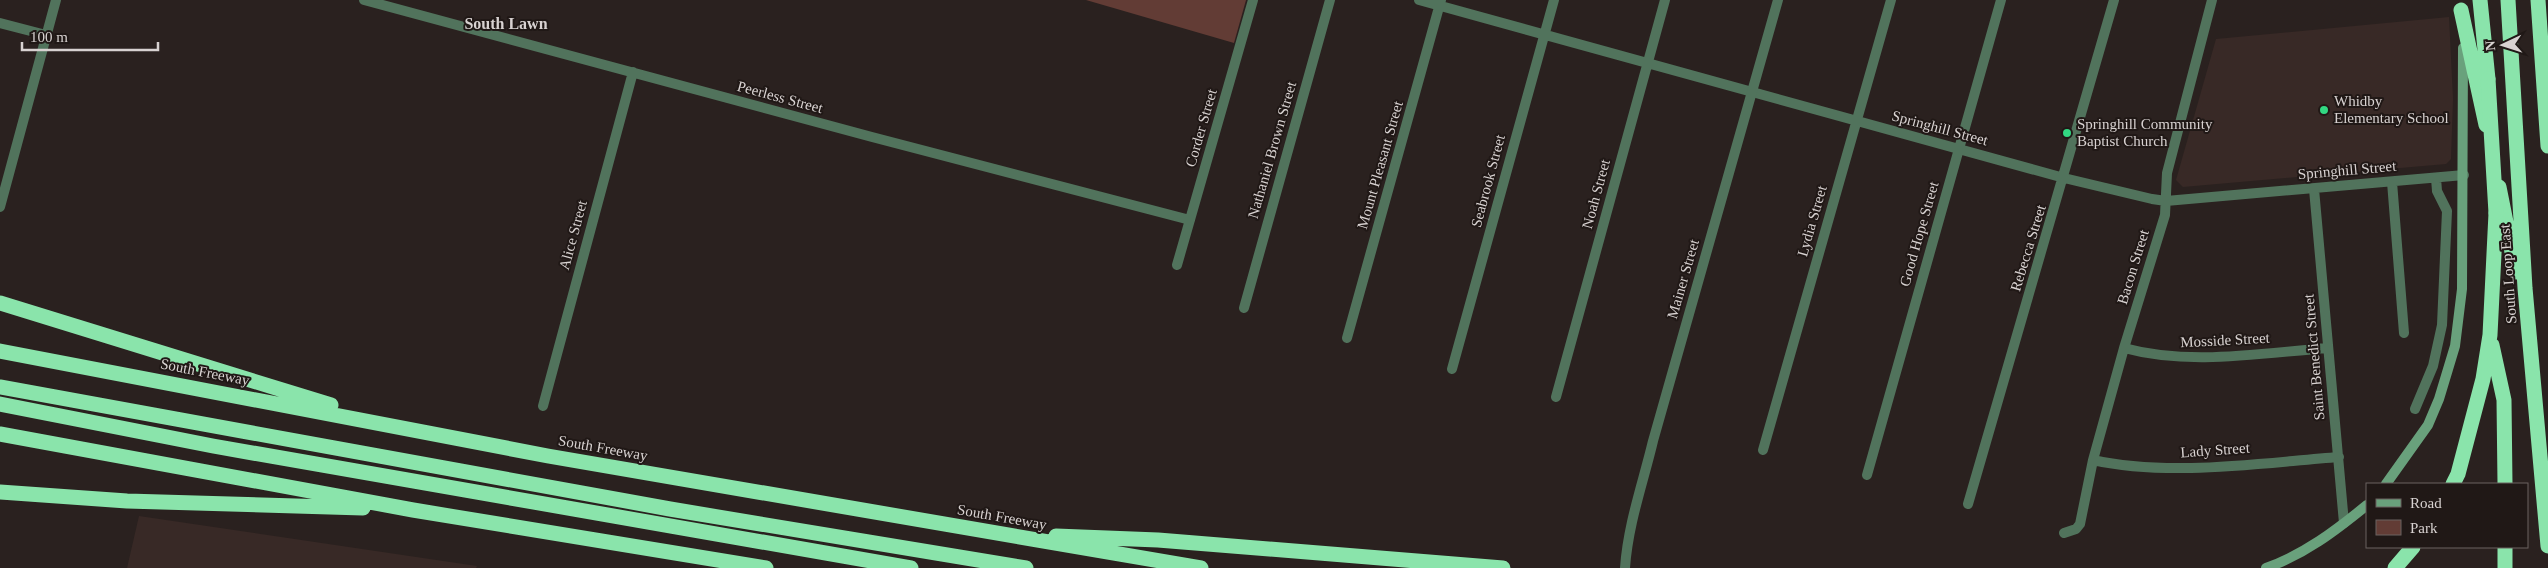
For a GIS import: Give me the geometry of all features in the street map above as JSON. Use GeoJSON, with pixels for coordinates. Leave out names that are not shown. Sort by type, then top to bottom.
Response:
{"type":"FeatureCollection","features":[{"type":"Feature","properties":{"kind":"highway"},"geometry":{"type":"LineString","coordinates":[[2455,479],[2479,397],[2490,335],[2496,212],[2488,79],[2480,0]]}},
{"type":"Feature","properties":{"kind":"highway","name":"South Loop East"},"geometry":{"type":"LineString","coordinates":[[2508,0],[2530,337],[2548,546]]}},
{"type":"Feature","properties":{"kind":"highway"},"geometry":{"type":"LineString","coordinates":[[2538,0],[2548,146]]}},
{"type":"Feature","properties":{"kind":"highway"},"geometry":{"type":"LineString","coordinates":[[2460,5],[2530,337]]}},
{"type":"Feature","properties":{"kind":"highway"},"geometry":{"type":"LineString","coordinates":[[0,303],[120,338],[264,386],[426,433]]}},
{"type":"Feature","properties":{"kind":"highway"},"geometry":{"type":"LineString","coordinates":[[2490,335],[2504,400],[2505,482]]}},
{"type":"Feature","properties":{"kind":"highway","name":"South Freeway"},"geometry":{"type":"LineString","coordinates":[[0,351],[426,433],[1201,568]]}},
{"type":"Feature","properties":{"kind":"highway"},"geometry":{"type":"LineString","coordinates":[[0,378],[217,428]]}},
{"type":"Feature","properties":{"kind":"highway"},"geometry":{"type":"LineString","coordinates":[[0,387],[217,428],[660,507],[1026,568]]}},
{"type":"Feature","properties":{"kind":"highway"},"geometry":{"type":"LineString","coordinates":[[0,404],[213,446],[911,568]]}},
{"type":"Feature","properties":{"kind":"highway"},"geometry":{"type":"LineString","coordinates":[[0,413],[114,434],[213,446]]}},
{"type":"Feature","properties":{"kind":"highway"},"geometry":{"type":"LineString","coordinates":[[0,434],[413,510],[766,568]]}},
{"type":"Feature","properties":{"kind":"highway"},"geometry":{"type":"LineString","coordinates":[[0,492],[127,501],[413,510]]}},
{"type":"Feature","properties":{"kind":"highway"},"geometry":{"type":"LineString","coordinates":[[994,533],[1158,540],[1503,568]]}},
{"type":"Feature","properties":{"kind":"highway"},"geometry":{"type":"LineString","coordinates":[[2395,568],[2412,548]]}},
{"type":"Feature","properties":{"kind":"highway"},"geometry":{"type":"LineString","coordinates":[[2505,548],[2505,568]]}},
{"type":"Feature","properties":{"kind":"main road"},"geometry":{"type":"LineString","coordinates":[[2387,483],[2428,425],[2439,400],[2455,346],[2462,289],[2464,175],[2465,69],[2460,5]]}},
{"type":"Feature","properties":{"kind":"main road"},"geometry":{"type":"LineString","coordinates":[[2266,568],[2309,548],[2366,506]]}},
{"type":"Feature","properties":{"kind":"street"},"geometry":{"type":"LineString","coordinates":[[0,207],[56,0]]}},
{"type":"Feature","properties":{"kind":"street","name":"Peerless Street"},"geometry":{"type":"LineString","coordinates":[[364,0],[1190,220]]}},
{"type":"Feature","properties":{"kind":"street","name":"Corder Street"},"geometry":{"type":"LineString","coordinates":[[1176,265],[1253,0]]}},
{"type":"Feature","properties":{"kind":"street","name":"Nathaniel Brown Street"},"geometry":{"type":"LineString","coordinates":[[1244,308],[1330,0]]}},
{"type":"Feature","properties":{"kind":"street","name":"Springhill Street"},"geometry":{"type":"LineString","coordinates":[[1420,0],[1441,3],[1544,34],[2131,196],[2166,201],[2464,175]]}},
{"type":"Feature","properties":{"kind":"street","name":"Seabrook Street"},"geometry":{"type":"LineString","coordinates":[[1452,369],[1554,0]]}},
{"type":"Feature","properties":{"kind":"street","name":"Noah Street"},"geometry":{"type":"LineString","coordinates":[[1556,397],[1665,0]]}},
{"type":"Feature","properties":{"kind":"street","name":"Mainer Street"},"geometry":{"type":"LineString","coordinates":[[1625,568],[1626,551],[1637,501],[1653,441],[1778,0]]}},
{"type":"Feature","properties":{"kind":"street","name":"Lydia Street"},"geometry":{"type":"LineString","coordinates":[[1763,450],[1891,0]]}},
{"type":"Feature","properties":{"kind":"street","name":"Good Hope Street"},"geometry":{"type":"LineString","coordinates":[[1867,475],[2001,0]]}},
{"type":"Feature","properties":{"kind":"street","name":"Rebecca Street"},"geometry":{"type":"LineString","coordinates":[[1968,504],[2064,178],[2114,0]]}},
{"type":"Feature","properties":{"kind":"street","name":"Bacon Street"},"geometry":{"type":"LineString","coordinates":[[2064,533],[2076,529],[2080,524],[2093,460],[2124,348],[2165,215],[2166,201],[2164,188],[2166,173],[2212,0]]}},
{"type":"Feature","properties":{"kind":"street","name":"Mount Pleasant Street"},"geometry":{"type":"LineString","coordinates":[[1347,338],[1441,3]]}},
{"type":"Feature","properties":{"kind":"street"},"geometry":{"type":"LineString","coordinates":[[0,23],[46,36]]}},
{"type":"Feature","properties":{"kind":"street","name":"Alice Street"},"geometry":{"type":"LineString","coordinates":[[543,406],[633,72]]}},
{"type":"Feature","properties":{"kind":"street"},"geometry":{"type":"LineString","coordinates":[[2415,409],[2433,366],[2442,325],[2447,210],[2437,191],[2436,178]]}},
{"type":"Feature","properties":{"kind":"street"},"geometry":{"type":"LineString","coordinates":[[2392,182],[2404,333]]}},
{"type":"Feature","properties":{"kind":"street","name":"Saint Benedict Street"},"geometry":{"type":"LineString","coordinates":[[2314,188],[2344,523]]}},
{"type":"Feature","properties":{"kind":"street","name":"Mosside Street"},"geometry":{"type":"LineString","coordinates":[[2124,348],[2149,355],[2193,358],[2328,348]]}},
{"type":"Feature","properties":{"kind":"street","name":"Lady Street"},"geometry":{"type":"LineString","coordinates":[[2093,460],[2120,466],[2167,468],[2338,458]]}},
{"type":"Feature","properties":{"kind":"shaded area","name":"Whidby Elementary School"},"geometry":{"type":"Polygon","coordinates":[[[2449,17],[2453,99],[2451,159],[2446,164],[2183,187],[2176,180],[2216,39],[2449,17]]]}},
{"type":"Feature","properties":{"kind":"shaded area"},"geometry":{"type":"Polygon","coordinates":[[[139,516],[477,566],[476,568],[127,568],[139,516]]]}},
{"type":"Feature","properties":{"kind":"green space"},"geometry":{"type":"Polygon","coordinates":[[[1086,0],[1246,0],[1234,43],[1086,0]]]}},
{"type":"Feature","properties":{"kind":"place","name":"Whidby Elementary School"},"geometry":{"type":"Point","coordinates":[2324,110]}},
{"type":"Feature","properties":{"kind":"place","name":"Springhill Community Baptist Church"},"geometry":{"type":"Point","coordinates":[2067,133]}},
{"type":"Feature","properties":{"kind":"district","name":"South Lawn"},"geometry":{"type":"Point","coordinates":[506,23]}}]}
